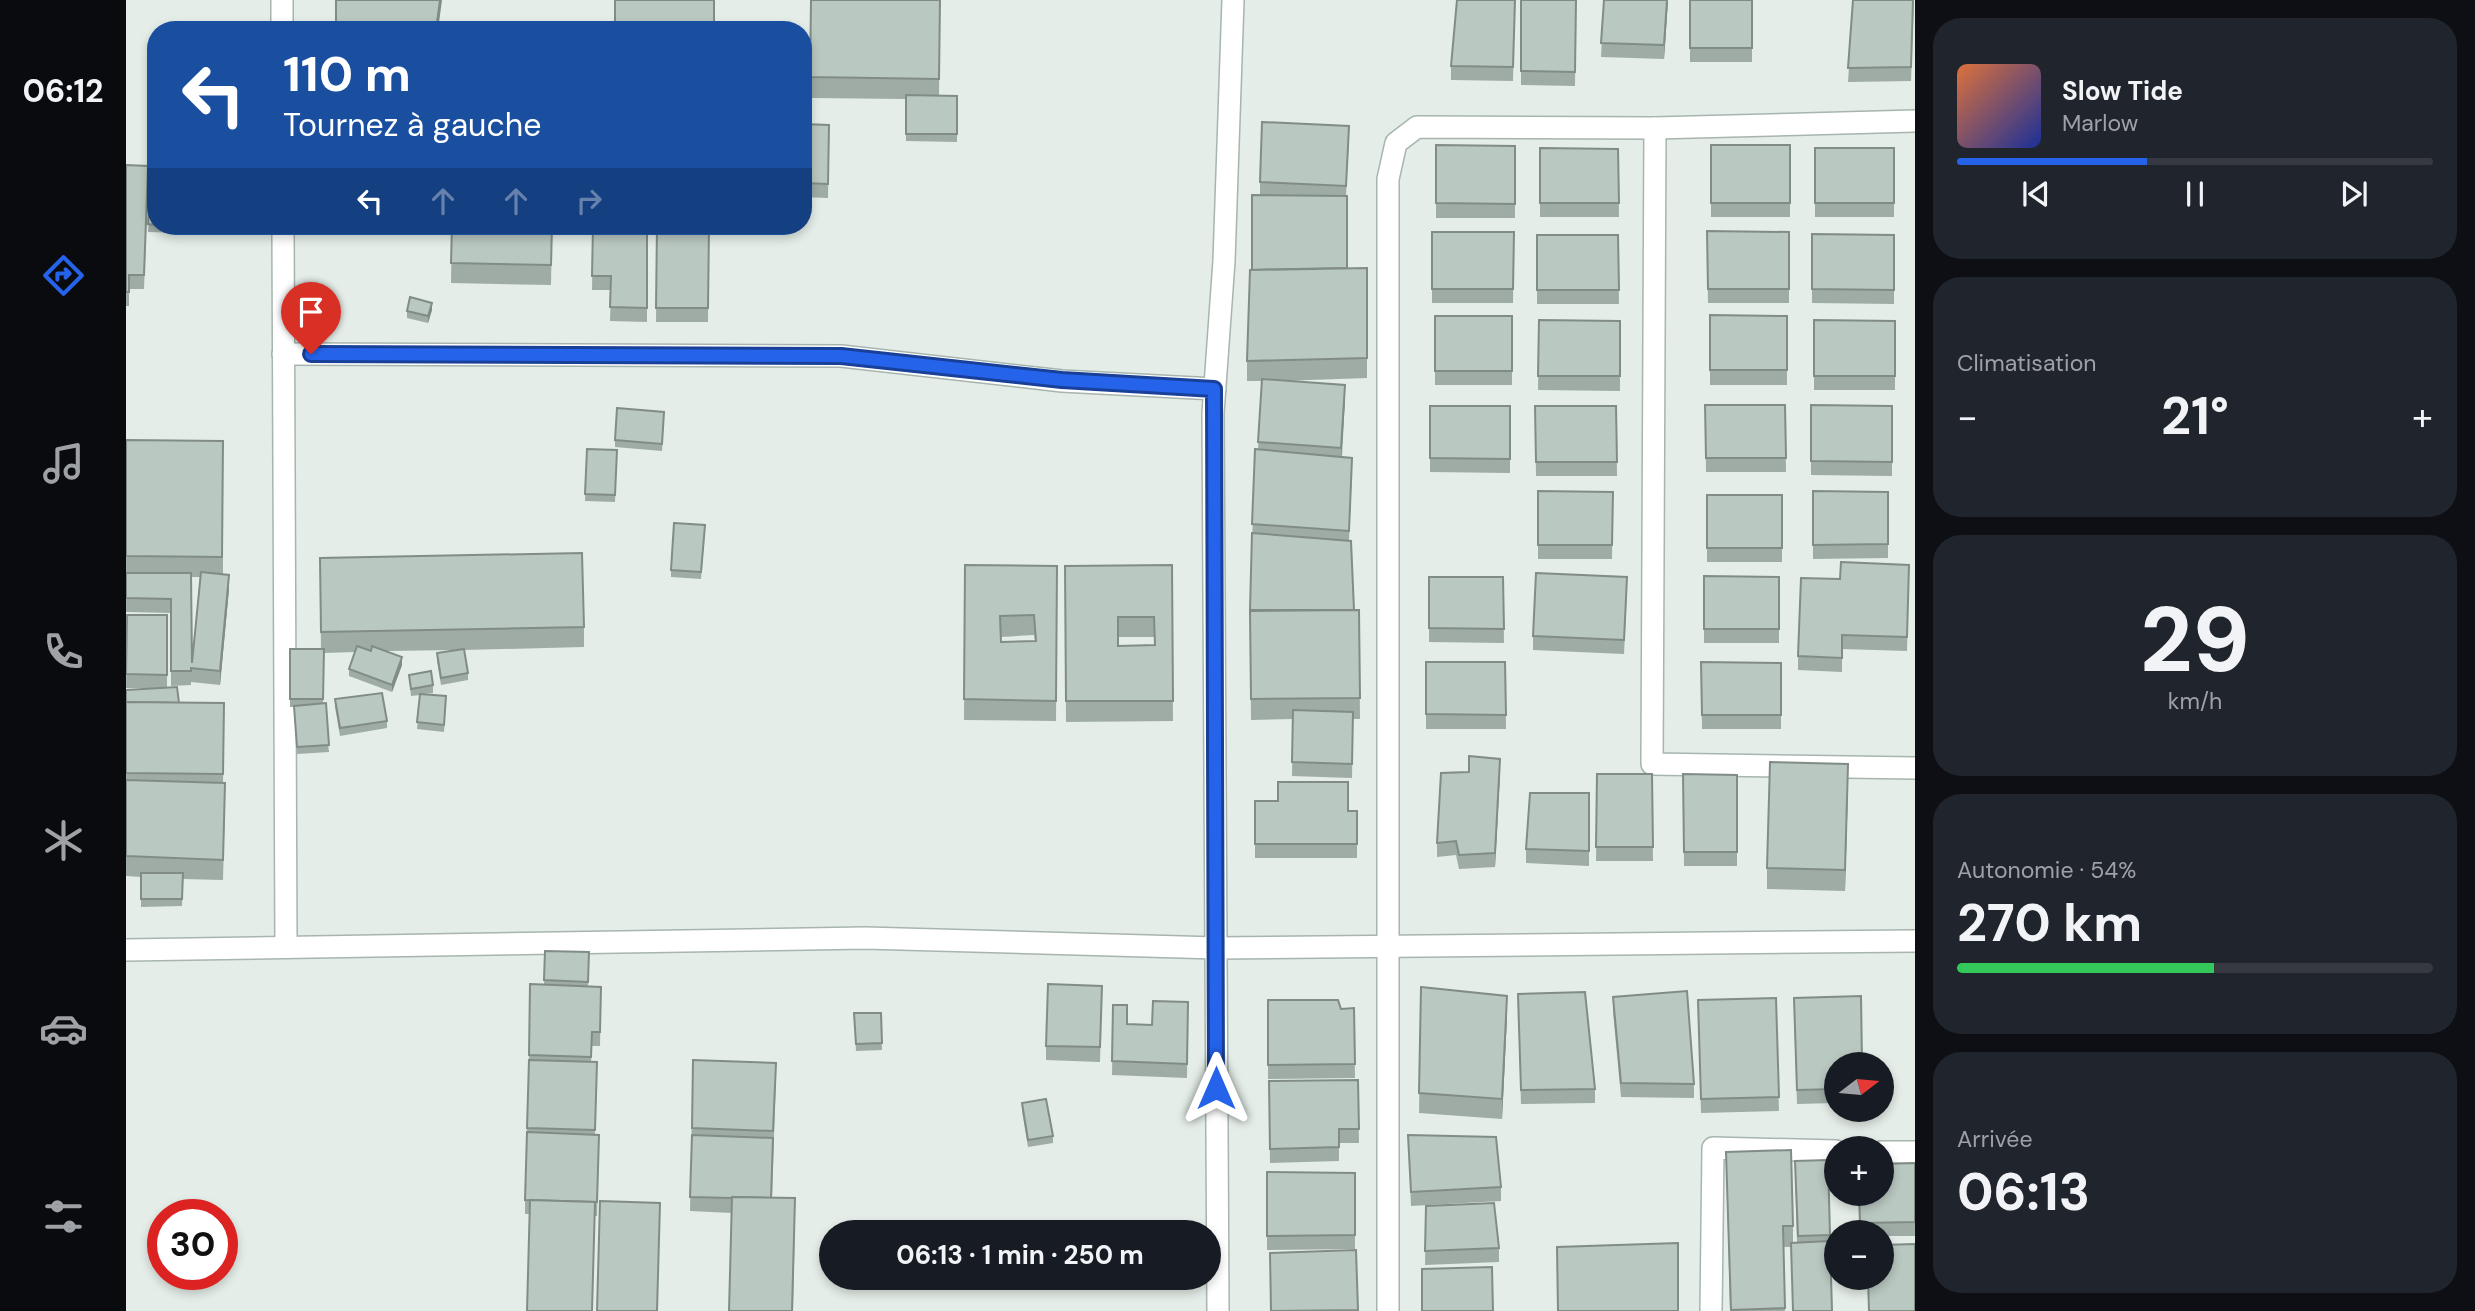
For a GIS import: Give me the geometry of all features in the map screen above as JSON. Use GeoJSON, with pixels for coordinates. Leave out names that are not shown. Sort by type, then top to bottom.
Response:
{"type":"FeatureCollection","features":[{"type":"Feature","properties":{"kind":"street"},"geometry":{"type":"LineString","coordinates":[[282,0],[282,21]]}},
{"type":"Feature","properties":{"kind":"street"},"geometry":{"type":"LineString","coordinates":[[1218,1311],[1214,389],[1224,261],[1233,0]]}},
{"type":"Feature","properties":{"kind":"street"},"geometry":{"type":"LineString","coordinates":[[1388,1311],[1388,179],[1396,143],[1417,127],[1655,128],[1915,121]]}},
{"type":"Feature","properties":{"kind":"street"},"geometry":{"type":"LineString","coordinates":[[1655,128],[1652,764],[1915,768]]}},
{"type":"Feature","properties":{"kind":"street"},"geometry":{"type":"LineString","coordinates":[[283,235],[286,947]]}},
{"type":"Feature","properties":{"kind":"street"},"geometry":{"type":"LineString","coordinates":[[283,354],[841,356],[1062,380],[1214,389]]}},
{"type":"Feature","properties":{"kind":"street"},"geometry":{"type":"LineString","coordinates":[[126,950],[865,938],[1216,948],[1915,941]]}},
{"type":"Feature","properties":{"kind":"street"},"geometry":{"type":"LineString","coordinates":[[1711,1311],[1713,1148],[1824,1151]]}},
{"type":"Feature","properties":{"kind":"street"},"geometry":{"type":"LineString","coordinates":[[1894,1152],[1915,1152]]}},
{"type":"Feature","properties":{"kind":"building"},"geometry":{"type":"Polygon","coordinates":[[[336,0],[440,0],[437,21],[336,21],[336,0]]]}},
{"type":"Feature","properties":{"kind":"building"},"geometry":{"type":"Polygon","coordinates":[[[615,0],[714,0],[714,21],[615,21],[615,0]]]}},
{"type":"Feature","properties":{"kind":"building"},"geometry":{"type":"Polygon","coordinates":[[[811,0],[940,0],[939,79],[812,77],[811,0]]]}},
{"type":"Feature","properties":{"kind":"building"},"geometry":{"type":"Polygon","coordinates":[[[1457,0],[1515,0],[1513,67],[1451,66],[1457,0]]]}},
{"type":"Feature","properties":{"kind":"building"},"geometry":{"type":"Polygon","coordinates":[[[1521,0],[1576,0],[1575,72],[1521,71],[1521,0]]]}},
{"type":"Feature","properties":{"kind":"building"},"geometry":{"type":"Polygon","coordinates":[[[1604,0],[1667,0],[1664,45],[1601,43],[1604,0]]]}},
{"type":"Feature","properties":{"kind":"building"},"geometry":{"type":"Polygon","coordinates":[[[1690,0],[1752,0],[1752,48],[1690,48],[1690,0]]]}},
{"type":"Feature","properties":{"kind":"building"},"geometry":{"type":"Polygon","coordinates":[[[1853,0],[1913,0],[1911,67],[1848,68],[1853,0]]]}},
{"type":"Feature","properties":{"kind":"building"},"geometry":{"type":"Polygon","coordinates":[[[906,95],[957,96],[957,134],[906,134],[906,95]]]}},
{"type":"Feature","properties":{"kind":"building"},"geometry":{"type":"Polygon","coordinates":[[[1262,122],[1349,126],[1346,186],[1260,182],[1262,122]]]}},
{"type":"Feature","properties":{"kind":"building"},"geometry":{"type":"Polygon","coordinates":[[[812,124],[829,125],[828,184],[812,183],[812,124]]]}},
{"type":"Feature","properties":{"kind":"building"},"geometry":{"type":"Polygon","coordinates":[[[1436,145],[1515,146],[1515,204],[1436,203],[1436,145]]]}},
{"type":"Feature","properties":{"kind":"building"},"geometry":{"type":"Polygon","coordinates":[[[1711,145],[1790,145],[1790,203],[1711,203],[1711,145]]]}},
{"type":"Feature","properties":{"kind":"building"},"geometry":{"type":"Polygon","coordinates":[[[1540,148],[1618,149],[1619,203],[1540,203],[1540,148]]]}},
{"type":"Feature","properties":{"kind":"building"},"geometry":{"type":"Polygon","coordinates":[[[1815,148],[1894,148],[1894,203],[1815,203],[1815,148]]]}},
{"type":"Feature","properties":{"kind":"building"},"geometry":{"type":"Polygon","coordinates":[[[126,165],[147,166],[144,275],[129,275],[129,292],[126,292],[126,165]]]}},
{"type":"Feature","properties":{"kind":"building"},"geometry":{"type":"Polygon","coordinates":[[[1252,195],[1347,196],[1347,268],[1252,270],[1252,195]]]}},
{"type":"Feature","properties":{"kind":"building"},"geometry":{"type":"Polygon","coordinates":[[[1707,231],[1789,232],[1789,289],[1708,289],[1707,231]]]}},
{"type":"Feature","properties":{"kind":"building"},"geometry":{"type":"Polygon","coordinates":[[[1432,232],[1514,232],[1513,289],[1432,289],[1432,232]]]}},
{"type":"Feature","properties":{"kind":"building"},"geometry":{"type":"Polygon","coordinates":[[[1812,234],[1894,235],[1894,290],[1812,289],[1812,234]]]}},
{"type":"Feature","properties":{"kind":"building"},"geometry":{"type":"Polygon","coordinates":[[[452,235],[552,235],[551,265],[451,263],[452,235]]]}},
{"type":"Feature","properties":{"kind":"building"},"geometry":{"type":"Polygon","coordinates":[[[593,235],[647,235],[647,308],[610,307],[611,276],[592,276],[593,235]]]}},
{"type":"Feature","properties":{"kind":"building"},"geometry":{"type":"Polygon","coordinates":[[[657,235],[709,235],[708,308],[656,308],[657,235]]]}},
{"type":"Feature","properties":{"kind":"building"},"geometry":{"type":"Polygon","coordinates":[[[1537,235],[1618,235],[1619,290],[1537,290],[1537,235]]]}},
{"type":"Feature","properties":{"kind":"building"},"geometry":{"type":"Polygon","coordinates":[[[1367,268],[1367,358],[1247,361],[1250,270],[1367,268]]]}},
{"type":"Feature","properties":{"kind":"building"},"geometry":{"type":"Polygon","coordinates":[[[410,297],[432,303],[428,316],[407,311],[410,297]]]}},
{"type":"Feature","properties":{"kind":"building"},"geometry":{"type":"Polygon","coordinates":[[[1710,315],[1787,316],[1787,370],[1710,370],[1710,315]]]}},
{"type":"Feature","properties":{"kind":"building"},"geometry":{"type":"Polygon","coordinates":[[[1435,316],[1512,316],[1512,371],[1435,371],[1435,316]]]}},
{"type":"Feature","properties":{"kind":"building"},"geometry":{"type":"Polygon","coordinates":[[[1539,320],[1620,321],[1620,376],[1538,376],[1539,320]]]}},
{"type":"Feature","properties":{"kind":"building"},"geometry":{"type":"Polygon","coordinates":[[[1814,320],[1895,321],[1895,376],[1814,376],[1814,320]]]}},
{"type":"Feature","properties":{"kind":"building"},"geometry":{"type":"Polygon","coordinates":[[[1262,379],[1345,385],[1341,448],[1258,442],[1262,379]]]}},
{"type":"Feature","properties":{"kind":"building"},"geometry":{"type":"Polygon","coordinates":[[[1705,405],[1785,405],[1786,458],[1706,458],[1705,405]]]}},
{"type":"Feature","properties":{"kind":"building"},"geometry":{"type":"Polygon","coordinates":[[[1811,405],[1892,406],[1892,462],[1811,461],[1811,405]]]}},
{"type":"Feature","properties":{"kind":"building"},"geometry":{"type":"Polygon","coordinates":[[[1430,406],[1510,406],[1510,459],[1430,458],[1430,406]]]}},
{"type":"Feature","properties":{"kind":"building"},"geometry":{"type":"Polygon","coordinates":[[[1535,406],[1616,406],[1617,462],[1536,462],[1535,406]]]}},
{"type":"Feature","properties":{"kind":"building"},"geometry":{"type":"Polygon","coordinates":[[[617,408],[664,412],[662,444],[615,440],[617,408]]]}},
{"type":"Feature","properties":{"kind":"building"},"geometry":{"type":"Polygon","coordinates":[[[126,440],[223,441],[222,557],[126,556],[126,440]]]}},
{"type":"Feature","properties":{"kind":"building"},"geometry":{"type":"Polygon","coordinates":[[[587,449],[617,450],[615,495],[585,494],[587,449]]]}},
{"type":"Feature","properties":{"kind":"building"},"geometry":{"type":"Polygon","coordinates":[[[1255,449],[1352,458],[1349,531],[1252,524],[1255,449]]]}},
{"type":"Feature","properties":{"kind":"building"},"geometry":{"type":"Polygon","coordinates":[[[1538,491],[1613,492],[1612,545],[1538,545],[1538,491]]]}},
{"type":"Feature","properties":{"kind":"building"},"geometry":{"type":"Polygon","coordinates":[[[1813,491],[1888,492],[1888,544],[1813,545],[1813,491]]]}},
{"type":"Feature","properties":{"kind":"building"},"geometry":{"type":"Polygon","coordinates":[[[1707,495],[1782,495],[1782,548],[1707,548],[1707,495]]]}},
{"type":"Feature","properties":{"kind":"building"},"geometry":{"type":"Polygon","coordinates":[[[674,523],[705,525],[701,572],[671,570],[674,523]]]}},
{"type":"Feature","properties":{"kind":"building"},"geometry":{"type":"Polygon","coordinates":[[[1252,533],[1351,541],[1354,610],[1250,610],[1252,533]]]}},
{"type":"Feature","properties":{"kind":"building"},"geometry":{"type":"Polygon","coordinates":[[[582,553],[584,627],[321,632],[320,558],[582,553]]]}},
{"type":"Feature","properties":{"kind":"building"},"geometry":{"type":"Polygon","coordinates":[[[1841,562],[1909,565],[1907,637],[1842,635],[1842,658],[1798,656],[1801,578],[1840,579],[1841,562]]]}},
{"type":"Feature","properties":{"kind":"building"},"geometry":{"type":"Polygon","coordinates":[[[965,565],[1057,566],[1056,701],[964,699],[965,565]],[[1034,615],[1000,616],[1001,642],[1036,641],[1034,615]]]}},
{"type":"Feature","properties":{"kind":"building"},"geometry":{"type":"Polygon","coordinates":[[[1172,565],[1173,701],[1066,701],[1065,566],[1172,565]],[[1118,617],[1118,646],[1155,645],[1154,617],[1118,617]]]}},
{"type":"Feature","properties":{"kind":"building"},"geometry":{"type":"Polygon","coordinates":[[[201,572],[229,575],[220,671],[191,668],[191,671],[171,671],[171,599],[126,598],[126,573],[191,573],[192,663],[201,572]]]}},
{"type":"Feature","properties":{"kind":"building"},"geometry":{"type":"Polygon","coordinates":[[[1536,573],[1627,577],[1624,640],[1533,636],[1536,573]]]}},
{"type":"Feature","properties":{"kind":"building"},"geometry":{"type":"Polygon","coordinates":[[[1704,576],[1779,577],[1779,629],[1704,629],[1704,576]]]}},
{"type":"Feature","properties":{"kind":"building"},"geometry":{"type":"Polygon","coordinates":[[[1429,577],[1503,577],[1504,629],[1429,628],[1429,577]]]}},
{"type":"Feature","properties":{"kind":"building"},"geometry":{"type":"Polygon","coordinates":[[[1359,610],[1360,698],[1251,699],[1250,611],[1359,610]]]}},
{"type":"Feature","properties":{"kind":"building"},"geometry":{"type":"Polygon","coordinates":[[[127,615],[167,615],[167,675],[126,674],[127,615]]]}},
{"type":"Feature","properties":{"kind":"building"},"geometry":{"type":"Polygon","coordinates":[[[357,646],[371,651],[372,646],[402,657],[392,685],[349,669],[357,646]]]}},
{"type":"Feature","properties":{"kind":"building"},"geometry":{"type":"Polygon","coordinates":[[[290,649],[324,649],[323,699],[290,699],[290,649]]]}},
{"type":"Feature","properties":{"kind":"building"},"geometry":{"type":"Polygon","coordinates":[[[464,649],[468,673],[441,678],[437,653],[464,649]]]}},
{"type":"Feature","properties":{"kind":"building"},"geometry":{"type":"Polygon","coordinates":[[[1426,662],[1505,662],[1506,715],[1426,714],[1426,662]]]}},
{"type":"Feature","properties":{"kind":"building"},"geometry":{"type":"Polygon","coordinates":[[[1701,662],[1781,663],[1781,715],[1702,715],[1701,662]]]}},
{"type":"Feature","properties":{"kind":"building"},"geometry":{"type":"Polygon","coordinates":[[[431,671],[433,685],[411,689],[409,675],[431,671]]]}},
{"type":"Feature","properties":{"kind":"building"},"geometry":{"type":"Polygon","coordinates":[[[177,687],[179,703],[126,702],[126,690],[177,687]]]}},
{"type":"Feature","properties":{"kind":"building"},"geometry":{"type":"Polygon","coordinates":[[[382,693],[387,721],[340,728],[335,699],[382,693]]]}},
{"type":"Feature","properties":{"kind":"building"},"geometry":{"type":"Polygon","coordinates":[[[420,694],[446,696],[444,725],[417,722],[420,694]]]}},
{"type":"Feature","properties":{"kind":"building"},"geometry":{"type":"Polygon","coordinates":[[[126,702],[224,703],[223,774],[126,773],[126,702]]]}},
{"type":"Feature","properties":{"kind":"building"},"geometry":{"type":"Polygon","coordinates":[[[326,703],[329,745],[297,747],[294,706],[326,703]]]}},
{"type":"Feature","properties":{"kind":"building"},"geometry":{"type":"Polygon","coordinates":[[[1293,710],[1353,712],[1352,764],[1292,762],[1293,710]]]}},
{"type":"Feature","properties":{"kind":"building"},"geometry":{"type":"Polygon","coordinates":[[[1469,756],[1500,759],[1495,853],[1459,855],[1456,841],[1437,843],[1441,773],[1469,772],[1469,756]]]}},
{"type":"Feature","properties":{"kind":"building"},"geometry":{"type":"Polygon","coordinates":[[[1770,762],[1848,764],[1845,870],[1767,868],[1770,762]]]}},
{"type":"Feature","properties":{"kind":"building"},"geometry":{"type":"Polygon","coordinates":[[[1597,774],[1652,774],[1653,847],[1596,847],[1597,774]]]}},
{"type":"Feature","properties":{"kind":"building"},"geometry":{"type":"Polygon","coordinates":[[[1683,774],[1737,775],[1737,852],[1684,852],[1683,774]]]}},
{"type":"Feature","properties":{"kind":"building"},"geometry":{"type":"Polygon","coordinates":[[[126,780],[225,783],[223,860],[126,856],[126,780]]]}},
{"type":"Feature","properties":{"kind":"building"},"geometry":{"type":"Polygon","coordinates":[[[1278,782],[1348,782],[1348,811],[1357,811],[1357,844],[1255,844],[1255,801],[1278,801],[1278,782]]]}},
{"type":"Feature","properties":{"kind":"building"},"geometry":{"type":"Polygon","coordinates":[[[1530,793],[1589,793],[1589,851],[1526,849],[1530,793]]]}},
{"type":"Feature","properties":{"kind":"building"},"geometry":{"type":"Polygon","coordinates":[[[141,873],[183,873],[182,899],[141,899],[141,873]]]}},
{"type":"Feature","properties":{"kind":"building"},"geometry":{"type":"Polygon","coordinates":[[[545,951],[589,952],[588,982],[544,980],[545,951]]]}},
{"type":"Feature","properties":{"kind":"building"},"geometry":{"type":"Polygon","coordinates":[[[530,984],[601,987],[600,1032],[592,1032],[591,1057],[529,1055],[530,984]]]}},
{"type":"Feature","properties":{"kind":"building"},"geometry":{"type":"Polygon","coordinates":[[[1048,984],[1102,986],[1100,1047],[1046,1046],[1048,984]]]}},
{"type":"Feature","properties":{"kind":"building"},"geometry":{"type":"Polygon","coordinates":[[[1421,987],[1507,996],[1502,1099],[1419,1093],[1421,987]]]}},
{"type":"Feature","properties":{"kind":"building"},"geometry":{"type":"Polygon","coordinates":[[[1687,991],[1694,1084],[1621,1083],[1613,997],[1687,991]]]}},
{"type":"Feature","properties":{"kind":"building"},"geometry":{"type":"Polygon","coordinates":[[[1585,992],[1595,1089],[1521,1090],[1518,994],[1585,992]]]}},
{"type":"Feature","properties":{"kind":"building"},"geometry":{"type":"Polygon","coordinates":[[[1861,996],[1862,1052],[1824,1052],[1824,1089],[1797,1090],[1794,998],[1861,996]]]}},
{"type":"Feature","properties":{"kind":"building"},"geometry":{"type":"Polygon","coordinates":[[[1776,998],[1779,1097],[1701,1099],[1698,1000],[1776,998]]]}},
{"type":"Feature","properties":{"kind":"building"},"geometry":{"type":"Polygon","coordinates":[[[1268,1000],[1338,1000],[1341,1009],[1354,1008],[1355,1064],[1268,1065],[1268,1000]]]}},
{"type":"Feature","properties":{"kind":"building"},"geometry":{"type":"Polygon","coordinates":[[[1153,1001],[1188,1002],[1187,1064],[1112,1061],[1113,1005],[1127,1005],[1127,1024],[1152,1025],[1153,1001]]]}},
{"type":"Feature","properties":{"kind":"building"},"geometry":{"type":"Polygon","coordinates":[[[854,1013],[881,1013],[882,1043],[856,1044],[854,1013]]]}},
{"type":"Feature","properties":{"kind":"building"},"geometry":{"type":"Polygon","coordinates":[[[529,1060],[597,1062],[595,1130],[527,1128],[529,1060]]]}},
{"type":"Feature","properties":{"kind":"building"},"geometry":{"type":"Polygon","coordinates":[[[693,1060],[776,1063],[773,1131],[692,1128],[693,1060]]]}},
{"type":"Feature","properties":{"kind":"building"},"geometry":{"type":"Polygon","coordinates":[[[1358,1080],[1359,1129],[1339,1129],[1339,1147],[1270,1149],[1269,1081],[1358,1080]]]}},
{"type":"Feature","properties":{"kind":"building"},"geometry":{"type":"Polygon","coordinates":[[[1046,1099],[1053,1136],[1028,1140],[1022,1103],[1046,1099]]]}},
{"type":"Feature","properties":{"kind":"building"},"geometry":{"type":"Polygon","coordinates":[[[527,1132],[599,1135],[597,1202],[525,1200],[527,1132]]]}},
{"type":"Feature","properties":{"kind":"building"},"geometry":{"type":"Polygon","coordinates":[[[692,1135],[773,1138],[771,1198],[690,1197],[692,1135]]]}},
{"type":"Feature","properties":{"kind":"building"},"geometry":{"type":"Polygon","coordinates":[[[1408,1135],[1496,1137],[1501,1187],[1411,1192],[1408,1135]]]}},
{"type":"Feature","properties":{"kind":"building"},"geometry":{"type":"Polygon","coordinates":[[[1791,1150],[1793,1226],[1783,1226],[1785,1308],[1731,1310],[1726,1152],[1791,1150]]]}},
{"type":"Feature","properties":{"kind":"building"},"geometry":{"type":"Polygon","coordinates":[[[1824,1160],[1824,1206],[1829,1206],[1830,1220],[1824,1220],[1824,1235],[1798,1236],[1795,1161],[1824,1160]]]}},
{"type":"Feature","properties":{"kind":"building"},"geometry":{"type":"Polygon","coordinates":[[[1915,1163],[1915,1222],[1860,1220],[1859,1206],[1894,1206],[1894,1164],[1915,1163]]]}},
{"type":"Feature","properties":{"kind":"building"},"geometry":{"type":"Polygon","coordinates":[[[1267,1172],[1355,1173],[1355,1235],[1267,1236],[1267,1172]]]}},
{"type":"Feature","properties":{"kind":"building"},"geometry":{"type":"Polygon","coordinates":[[[732,1197],[795,1198],[792,1311],[729,1311],[732,1197]]]}},
{"type":"Feature","properties":{"kind":"building"},"geometry":{"type":"Polygon","coordinates":[[[530,1200],[595,1202],[592,1311],[527,1311],[530,1200]]]}},
{"type":"Feature","properties":{"kind":"building"},"geometry":{"type":"Polygon","coordinates":[[[600,1201],[660,1203],[657,1311],[597,1311],[600,1201]]]}},
{"type":"Feature","properties":{"kind":"building"},"geometry":{"type":"Polygon","coordinates":[[[1494,1203],[1499,1248],[1425,1251],[1426,1206],[1494,1203]]]}},
{"type":"Feature","properties":{"kind":"building"},"geometry":{"type":"Polygon","coordinates":[[[1824,1241],[1824,1290],[1831,1290],[1832,1311],[1793,1311],[1791,1243],[1824,1241]]]}},
{"type":"Feature","properties":{"kind":"building"},"geometry":{"type":"Polygon","coordinates":[[[1678,1243],[1678,1311],[1558,1311],[1557,1247],[1678,1243]]]}},
{"type":"Feature","properties":{"kind":"building"},"geometry":{"type":"Polygon","coordinates":[[[1915,1244],[1915,1311],[1869,1311],[1868,1290],[1894,1290],[1894,1245],[1915,1244]]]}},
{"type":"Feature","properties":{"kind":"building"},"geometry":{"type":"Polygon","coordinates":[[[1356,1250],[1358,1310],[1271,1311],[1270,1253],[1356,1250]]]}},
{"type":"Feature","properties":{"kind":"building"},"geometry":{"type":"Polygon","coordinates":[[[1492,1267],[1493,1311],[1422,1311],[1422,1269],[1492,1267]]]}},
{"type":"Feature","properties":{"kind":"route"},"geometry":{"type":"LineString","coordinates":[[311,354],[841,356],[1062,380],[1214,389],[1216,1088]]}}]}
